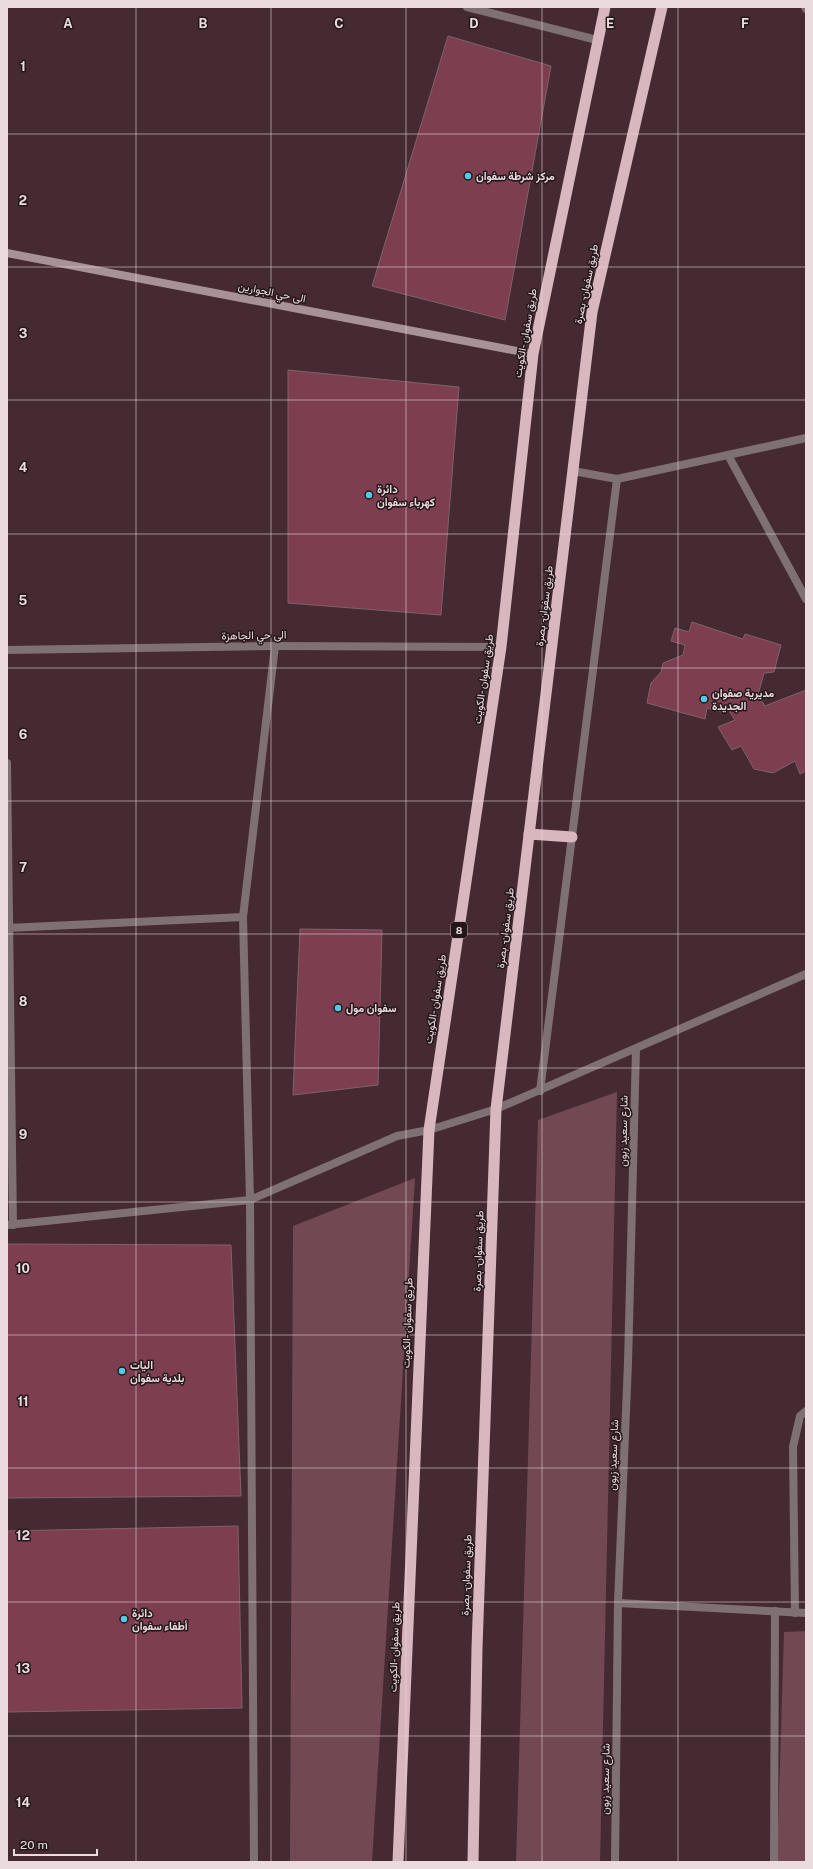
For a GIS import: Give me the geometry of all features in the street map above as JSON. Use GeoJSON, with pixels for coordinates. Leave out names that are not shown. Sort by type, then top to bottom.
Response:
{"type":"FeatureCollection","features":[{"type":"Feature","properties":{"kind":"highway","name":"طريق سفوان -الكويت"},"geometry":{"type":"LineString","coordinates":[[398,1862],[429,1130],[501,647],[533,354],[597,40],[606,7]]}},
{"type":"Feature","properties":{"kind":"highway","name":"طريق سفوان- بصرة"},"geometry":{"type":"LineString","coordinates":[[473,1862],[476,1648],[496,1109],[592,312],[662,7]]}},
{"type":"Feature","properties":{"kind":"highway"},"geometry":{"type":"LineString","coordinates":[[529,834],[572,837]]}},
{"type":"Feature","properties":{"kind":"main road","name":"الى حي الجوارين"},"geometry":{"type":"LineString","coordinates":[[7,253],[533,354]]}},
{"type":"Feature","properties":{"kind":"street"},"geometry":{"type":"LineString","coordinates":[[467,7],[597,40]]}},
{"type":"Feature","properties":{"kind":"street"},"geometry":{"type":"LineString","coordinates":[[573,471],[617,479],[806,438]]}},
{"type":"Feature","properties":{"kind":"street"},"geometry":{"type":"LineString","coordinates":[[728,455],[806,599]]}},
{"type":"Feature","properties":{"kind":"street"},"geometry":{"type":"LineString","coordinates":[[540,1091],[617,479]]}},
{"type":"Feature","properties":{"kind":"street"},"geometry":{"type":"LineString","coordinates":[[254,1862],[250,1200],[243,917],[275,646]]}},
{"type":"Feature","properties":{"kind":"street","name":"الى حي الجاهزة"},"geometry":{"type":"LineString","coordinates":[[7,650],[275,646],[501,647]]}},
{"type":"Feature","properties":{"kind":"street"},"geometry":{"type":"LineString","coordinates":[[7,763],[10,1225],[250,1200],[397,1136],[429,1130],[496,1109],[806,974]]}},
{"type":"Feature","properties":{"kind":"street"},"geometry":{"type":"LineString","coordinates":[[8,928],[243,917]]}},
{"type":"Feature","properties":{"kind":"street","name":"شارع سعيد زبون"},"geometry":{"type":"LineString","coordinates":[[615,1862],[618,1603],[628,1363],[636,1049]]}},
{"type":"Feature","properties":{"kind":"street"},"geometry":{"type":"LineString","coordinates":[[796,1613],[793,1447],[800,1416],[806,1411]]}},
{"type":"Feature","properties":{"kind":"street"},"geometry":{"type":"LineString","coordinates":[[618,1603],[806,1613]]}},
{"type":"Feature","properties":{"kind":"street"},"geometry":{"type":"LineString","coordinates":[[774,1862],[775,1611]]}},
{"type":"Feature","properties":{"kind":"shaded area"},"geometry":{"type":"Polygon","coordinates":[[[617,1092],[600,1862],[516,1862],[538,1120],[617,1092]]]}},
{"type":"Feature","properties":{"kind":"shaded area"},"geometry":{"type":"Polygon","coordinates":[[[415,1178],[372,1862],[290,1862],[293,1226],[415,1178]]]}},
{"type":"Feature","properties":{"kind":"shaded area"},"geometry":{"type":"Polygon","coordinates":[[[806,1631],[806,1862],[777,1862],[784,1632],[806,1631]]]}},
{"type":"Feature","properties":{"kind":"building","name":"مركز شرطة سفوان"},"geometry":{"type":"Polygon","coordinates":[[[448,36],[551,66],[505,320],[372,286],[448,36]]]}},
{"type":"Feature","properties":{"kind":"building","name":"دائرة كهرباء سفوان"},"geometry":{"type":"Polygon","coordinates":[[[288,370],[459,387],[441,615],[288,603],[288,370]]]}},
{"type":"Feature","properties":{"kind":"building","name":"مديرية صفوان الجديدة"},"geometry":{"type":"Polygon","coordinates":[[[692,622],[743,639],[745,634],[781,645],[774,672],[764,673],[758,695],[765,706],[806,690],[806,771],[800,774],[795,761],[773,773],[754,769],[741,746],[732,750],[718,727],[735,720],[727,708],[721,712],[707,708],[705,719],[647,703],[651,683],[661,672],[663,663],[683,655],[685,645],[671,641],[675,628],[689,632],[692,622]]]}},
{"type":"Feature","properties":{"kind":"building","name":"سفوان مول"},"geometry":{"type":"Polygon","coordinates":[[[300,929],[382,930],[378,1085],[293,1095],[300,929]]]}},
{"type":"Feature","properties":{"kind":"building","name":"اليات بلدية سفوان"},"geometry":{"type":"Polygon","coordinates":[[[7,1244],[231,1245],[241,1496],[7,1498],[7,1244]]]}},
{"type":"Feature","properties":{"kind":"building","name":"دائرة أطفاء سفوان"},"geometry":{"type":"Polygon","coordinates":[[[238,1526],[242,1708],[7,1712],[7,1531],[238,1526]]]}},
{"type":"Feature","properties":{"kind":"place","name":"مركز شرطة سفوان"},"geometry":{"type":"Point","coordinates":[468,176]}},
{"type":"Feature","properties":{"kind":"place","name":"دائرة كهرباء سفوان"},"geometry":{"type":"Point","coordinates":[369,495]}},
{"type":"Feature","properties":{"kind":"place","name":"مديرية صفوان الجديدة"},"geometry":{"type":"Point","coordinates":[704,699]}},
{"type":"Feature","properties":{"kind":"place","name":"سفوان مول"},"geometry":{"type":"Point","coordinates":[338,1008]}},
{"type":"Feature","properties":{"kind":"place","name":"اليات بلدية سفوان"},"geometry":{"type":"Point","coordinates":[122,1371]}},
{"type":"Feature","properties":{"kind":"place","name":"دائرة أطفاء سفوان"},"geometry":{"type":"Point","coordinates":[124,1619]}}]}
